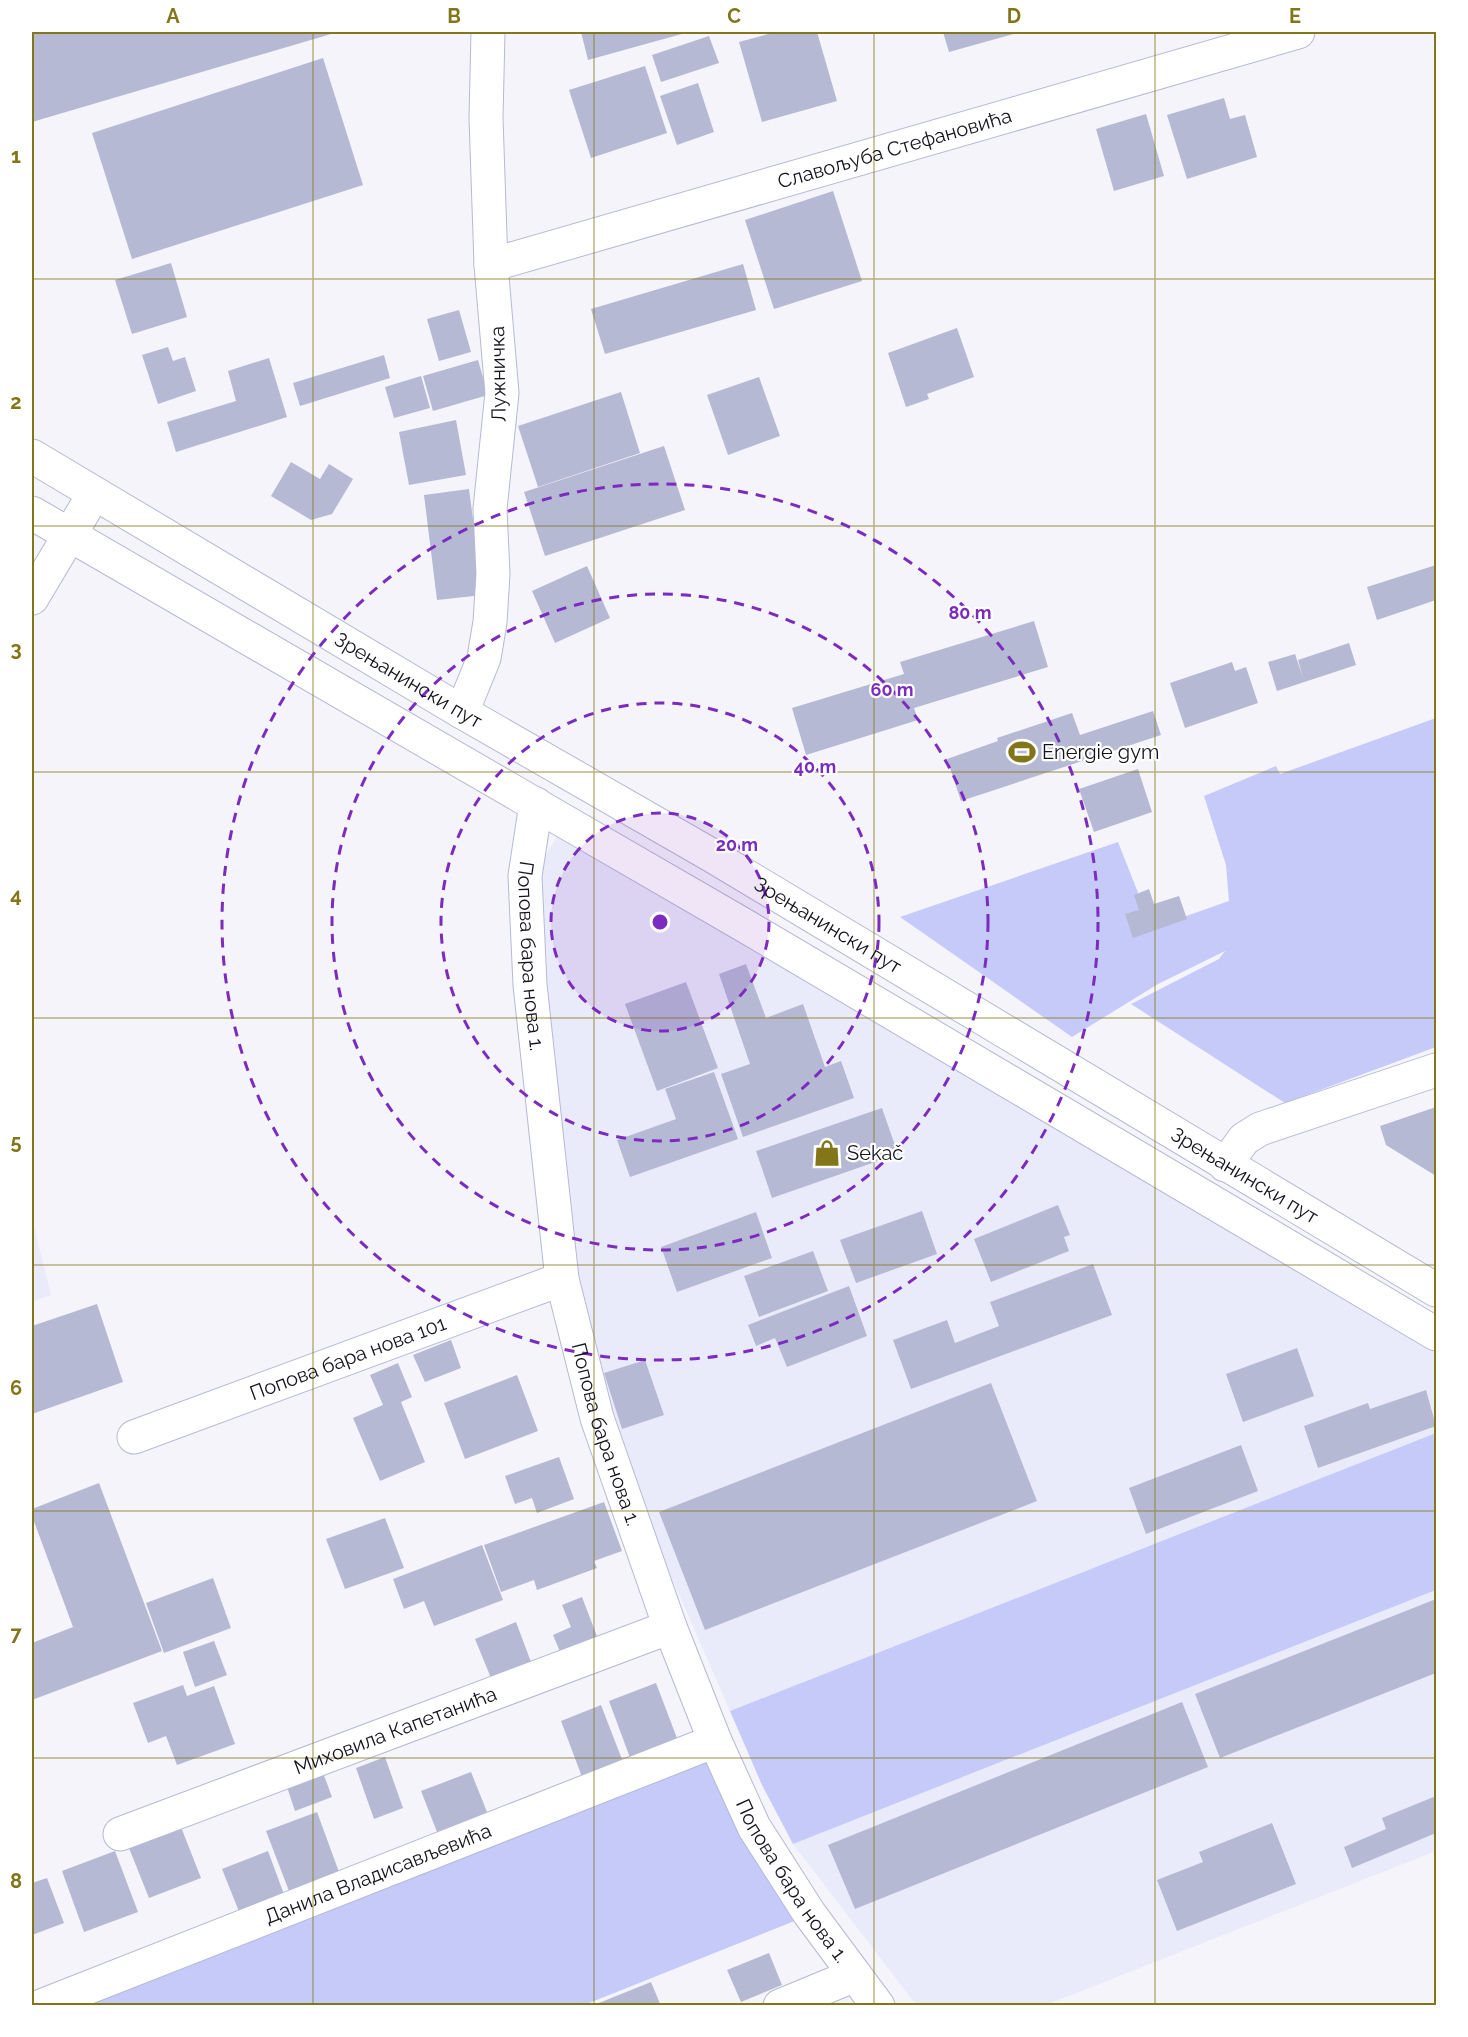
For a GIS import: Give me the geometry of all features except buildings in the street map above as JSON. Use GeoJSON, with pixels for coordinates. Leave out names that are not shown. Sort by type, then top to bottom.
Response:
{"type":"FeatureCollection","features":[{"type":"Feature","properties":{"kind":"street","name":"Лужничка"},"geometry":{"type":"LineString","coordinates":[[462,712],[484,658],[490,622],[493,574],[490,509],[502,393],[491,265],[486,118],[488,32]]}},
{"type":"Feature","properties":{"kind":"street","name":"Славољуба Стефановића"},"geometry":{"type":"LineString","coordinates":[[491,265],[1298,32]]}},
{"type":"Feature","properties":{"kind":"street","name":"Зрењанински пут"},"geometry":{"type":"LineString","coordinates":[[32,456],[462,712],[711,855],[1437,1290]]}},
{"type":"Feature","properties":{"kind":"street"},"geometry":{"type":"LineString","coordinates":[[32,598],[94,494]]}},
{"type":"Feature","properties":{"kind":"street","name":"Зрењанински пут"},"geometry":{"type":"LineString","coordinates":[[32,513],[536,804],[1437,1334]]}},
{"type":"Feature","properties":{"kind":"street","name":"Попова бара нова 1."},"geometry":{"type":"LineString","coordinates":[[536,804],[525,876],[530,985],[562,1279],[597,1418],[670,1627],[715,1741],[754,1827],[809,1913],[878,2006]]}},
{"type":"Feature","properties":{"kind":"street"},"geometry":{"type":"LineString","coordinates":[[1225,1165],[1244,1139],[1260,1129],[1437,1070]]}},
{"type":"Feature","properties":{"kind":"street","name":"Попова бара нова 101"},"geometry":{"type":"LineString","coordinates":[[134,1437],[562,1279]]}},
{"type":"Feature","properties":{"kind":"street","name":"Миховила Капетанића"},"geometry":{"type":"LineString","coordinates":[[120,1834],[670,1627]]}},
{"type":"Feature","properties":{"kind":"street","name":"Данила Владисављевића"},"geometry":{"type":"LineString","coordinates":[[41,2006],[715,1741]]}},
{"type":"Feature","properties":{"kind":"street"},"geometry":{"type":"LineString","coordinates":[[780,2006],[855,1975]]}},
{"type":"Feature","properties":{"kind":"shaded area"},"geometry":{"type":"Polygon","coordinates":[[[1436,718],[1436,1047],[1285,1103],[1131,1004],[1219,959],[1225,951],[1158,984],[1072,1037],[900,917],[1118,842],[1152,928],[1229,901],[1226,865],[1204,796],[1276,766],[1280,774],[1436,718]]]}},
{"type":"Feature","properties":{"kind":"shaded area"},"geometry":{"type":"Polygon","coordinates":[[[557,837],[1436,1348],[1436,1433],[730,1711],[626,1473],[576,1284],[533,875],[557,837]]]}},
{"type":"Feature","properties":{"kind":"shaded area"},"geometry":{"type":"Polygon","coordinates":[[[32,1218],[51,1295],[32,1302],[32,1218]]]}},
{"type":"Feature","properties":{"kind":"shaded area"},"geometry":{"type":"Polygon","coordinates":[[[1436,1433],[1436,1590],[793,1844],[762,1785],[730,1711],[1436,1433]]]}},
{"type":"Feature","properties":{"kind":"shaded area"},"geometry":{"type":"Polygon","coordinates":[[[1436,1590],[1436,1851],[1046,2005],[917,2006],[793,1844],[1436,1590]]]}},
{"type":"Feature","properties":{"kind":"shaded area"},"geometry":{"type":"Polygon","coordinates":[[[708,1757],[797,1920],[584,2005],[76,2006],[708,1757]]]}},
{"type":"Feature","properties":{"kind":"place","name":"Energie gym"},"geometry":{"type":"Point","coordinates":[1022,752]}},
{"type":"Feature","properties":{"kind":"place","name":"Sekač"},"geometry":{"type":"Point","coordinates":[827,1153]}}]}
